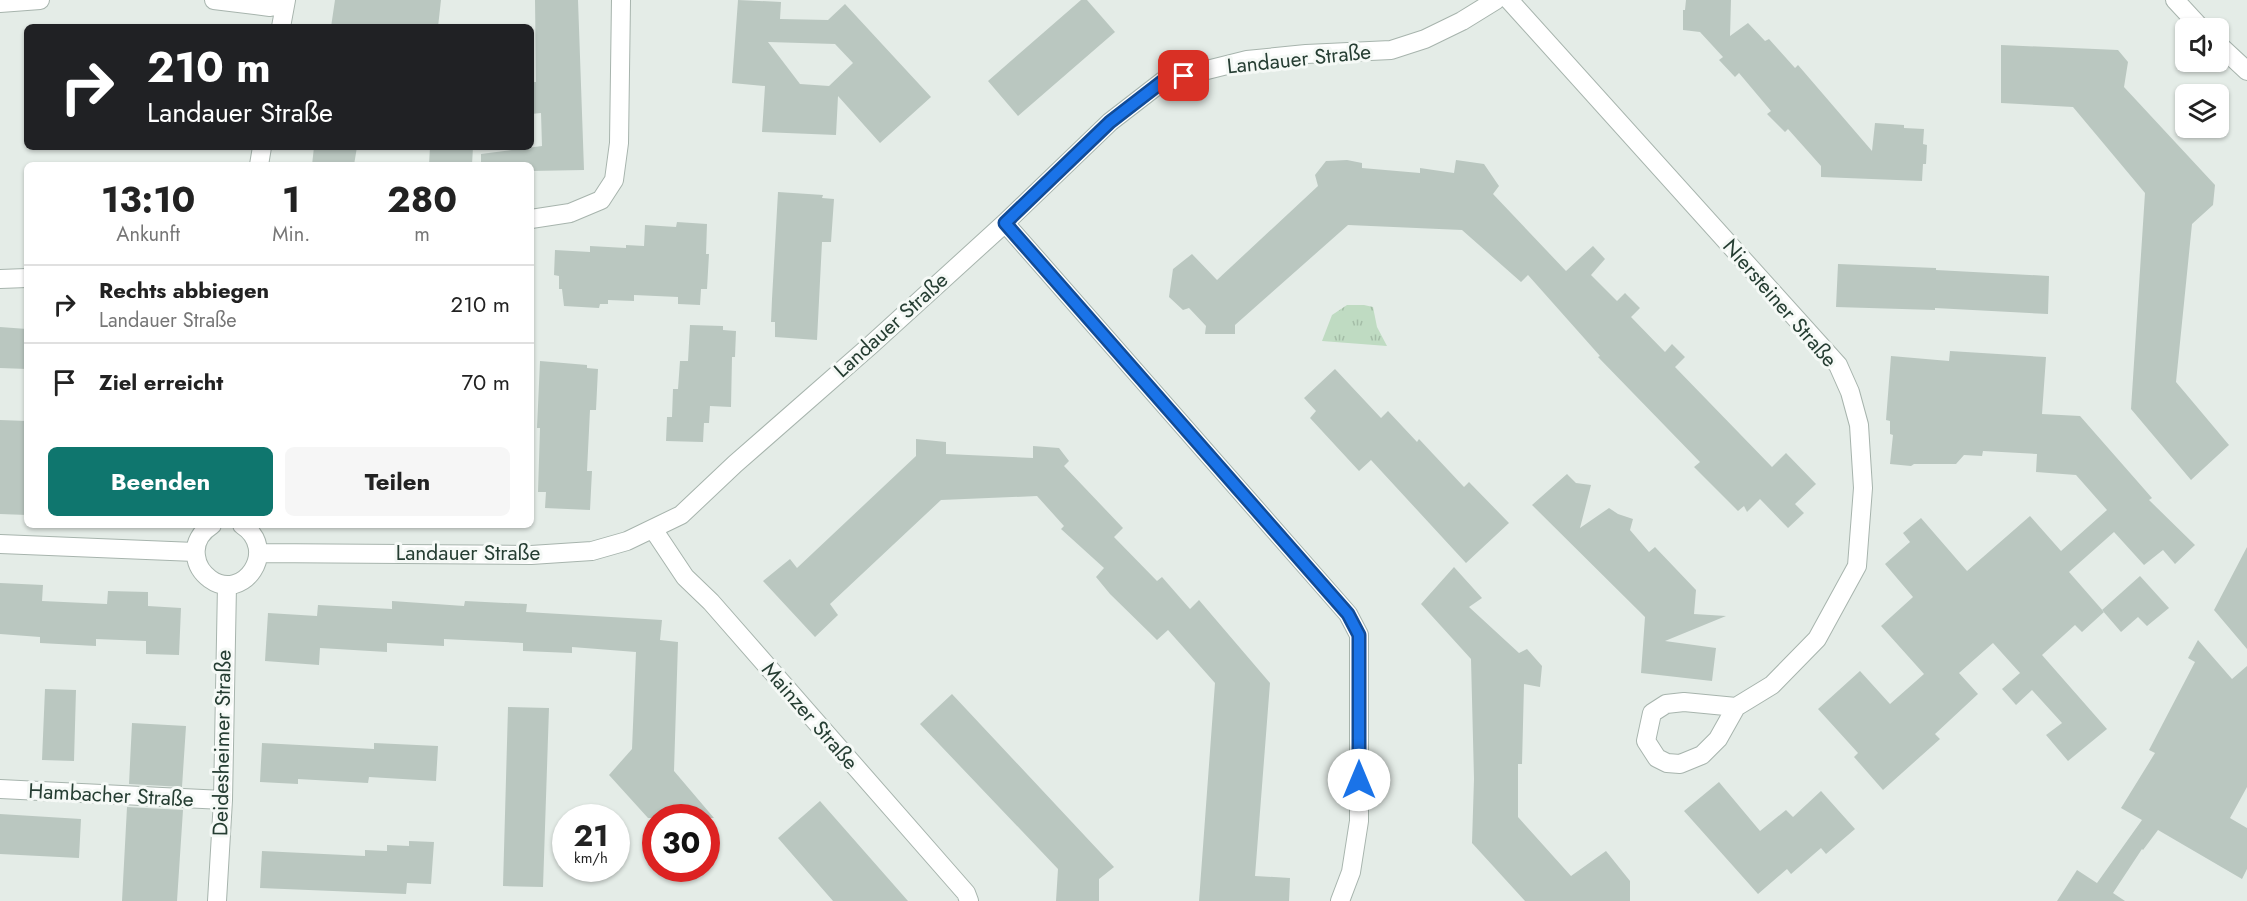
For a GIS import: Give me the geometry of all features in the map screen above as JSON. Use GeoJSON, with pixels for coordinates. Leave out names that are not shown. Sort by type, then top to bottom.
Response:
{"type":"FeatureCollection","features":[{"type":"Feature","properties":{"kind":"street"},"geometry":{"type":"LineString","coordinates":[[0,3],[40,0]]}},
{"type":"Feature","properties":{"kind":"street"},"geometry":{"type":"LineString","coordinates":[[214,0],[270,7],[285,2],[281,24]]}},
{"type":"Feature","properties":{"kind":"street"},"geometry":{"type":"LineString","coordinates":[[534,219],[570,213],[601,200],[614,180],[619,143],[621,0]]}},
{"type":"Feature","properties":{"kind":"street","name":"Landauer Straße"},"geometry":{"type":"LineString","coordinates":[[259,553],[531,555],[592,551],[617,546],[681,515],[1005,223],[1110,122],[1163,81],[1247,60],[1306,54],[1391,50],[1425,39],[1462,21],[1496,0]]}},
{"type":"Feature","properties":{"kind":"street","name":"Niersteiner Straße"},"geometry":{"type":"LineString","coordinates":[[1509,0],[1838,365],[1850,392],[1859,425],[1863,488],[1857,566],[1817,639],[1773,685],[1736,707],[1718,739],[1702,755],[1680,764],[1667,763],[1657,758],[1646,741],[1652,713],[1666,704],[1684,702],[1736,707]]}},
{"type":"Feature","properties":{"kind":"street"},"geometry":{"type":"LineString","coordinates":[[2175,0],[2192,18]]}},
{"type":"Feature","properties":{"kind":"street"},"geometry":{"type":"LineString","coordinates":[[2229,55],[2247,71]]}},
{"type":"Feature","properties":{"kind":"street"},"geometry":{"type":"LineString","coordinates":[[1005,223],[1348,614],[1359,635],[1359,821],[1351,872],[1340,901]]}},
{"type":"Feature","properties":{"kind":"street"},"geometry":{"type":"LineString","coordinates":[[0,279],[24,278]]}},
{"type":"Feature","properties":{"kind":"street"},"geometry":{"type":"LineString","coordinates":[[207,528],[197,540],[195,552],[197,564],[204,575],[214,582],[226,585],[239,583],[257,566],[259,553],[257,540],[247,528]]}},
{"type":"Feature","properties":{"kind":"street","name":"Mainzer Straße"},"geometry":{"type":"LineString","coordinates":[[653,529],[685,578],[711,602],[966,893],[969,901]]}},
{"type":"Feature","properties":{"kind":"street"},"geometry":{"type":"LineString","coordinates":[[0,544],[195,552]]}},
{"type":"Feature","properties":{"kind":"street","name":"Deidesheimer Straße"},"geometry":{"type":"LineString","coordinates":[[217,901],[223,800],[226,585]]}},
{"type":"Feature","properties":{"kind":"street","name":"Hambacher Straße"},"geometry":{"type":"LineString","coordinates":[[0,789],[223,800]]}},
{"type":"Feature","properties":{"kind":"green space"},"geometry":{"type":"Polygon","coordinates":[[[1347,305],[1373,307],[1377,327],[1387,346],[1322,341],[1332,315],[1347,305]]]}},
{"type":"Feature","properties":{"kind":"building"},"geometry":{"type":"Polygon","coordinates":[[[335,0],[441,0],[438,24],[331,24],[335,0]]]}},
{"type":"Feature","properties":{"kind":"building"},"geometry":{"type":"Polygon","coordinates":[[[535,0],[578,0],[584,170],[534,171],[534,162],[481,162],[481,154],[534,150],[534,147],[542,146],[541,113],[534,114],[534,82],[536,82],[535,0]]]}},
{"type":"Feature","properties":{"kind":"building"},"geometry":{"type":"Polygon","coordinates":[[[738,0],[781,2],[780,19],[828,20],[845,4],[931,97],[880,143],[838,96],[836,135],[762,132],[765,86],[732,83],[738,0]],[[768,42],[800,84],[829,86],[853,63],[835,44],[768,42]]]}},
{"type":"Feature","properties":{"kind":"building"},"geometry":{"type":"Polygon","coordinates":[[[1081,0],[1087,0],[1115,32],[1018,116],[988,81],[1081,0]]]}},
{"type":"Feature","properties":{"kind":"building"},"geometry":{"type":"Polygon","coordinates":[[[1686,0],[1731,0],[1730,36],[1748,23],[1765,41],[1769,39],[1795,68],[1798,65],[1872,151],[1875,123],[1924,129],[1923,144],[1927,145],[1922,181],[1821,177],[1821,166],[1788,129],[1785,132],[1767,114],[1771,111],[1739,73],[1735,77],[1719,60],[1723,57],[1700,32],[1683,30],[1683,10],[1685,10],[1686,0]]]}},
{"type":"Feature","properties":{"kind":"building"},"geometry":{"type":"Polygon","coordinates":[[[2001,45],[2118,50],[2128,62],[2124,87],[2215,185],[2213,205],[2192,224],[2176,382],[2229,445],[2191,480],[2131,409],[2145,193],[2073,107],[2001,103],[2001,45]]]}},
{"type":"Feature","properties":{"kind":"building"},"geometry":{"type":"Polygon","coordinates":[[[314,150],[356,150],[354,162],[312,162],[314,150]]]}},
{"type":"Feature","properties":{"kind":"building"},"geometry":{"type":"Polygon","coordinates":[[[430,150],[473,150],[472,162],[429,162],[430,150]]]}},
{"type":"Feature","properties":{"kind":"building"},"geometry":{"type":"Polygon","coordinates":[[[1347,160],[1362,163],[1362,168],[1420,173],[1420,168],[1454,173],[1456,160],[1484,164],[1499,186],[1493,194],[1566,271],[1593,246],[1605,259],[1591,275],[1617,301],[1625,293],[1640,308],[1631,317],[1665,352],[1672,344],[1685,357],[1675,367],[1772,467],[1786,453],[1816,484],[1795,504],[1804,513],[1788,528],[1760,499],[1747,512],[1744,506],[1738,511],[1694,467],[1700,462],[1598,357],[1600,356],[1528,275],[1521,282],[1462,230],[1348,225],[1235,325],[1235,334],[1205,334],[1206,326],[1189,308],[1183,310],[1169,297],[1173,269],[1192,254],[1217,280],[1318,186],[1315,175],[1326,161],[1347,160]]]}},
{"type":"Feature","properties":{"kind":"building"},"geometry":{"type":"Polygon","coordinates":[[[778,192],[823,195],[822,198],[834,199],[831,242],[822,242],[817,340],[775,337],[775,322],[771,322],[778,192]]]}},
{"type":"Feature","properties":{"kind":"building"},"geometry":{"type":"Polygon","coordinates":[[[677,222],[707,224],[706,254],[709,254],[707,289],[701,289],[700,305],[678,304],[678,297],[634,295],[634,301],[608,300],[608,304],[600,304],[599,308],[564,306],[562,289],[559,289],[559,276],[554,275],[555,250],[590,252],[590,246],[626,248],[626,245],[644,246],[645,225],[676,227],[677,222]]]}},
{"type":"Feature","properties":{"kind":"building"},"geometry":{"type":"Polygon","coordinates":[[[1838,264],[2049,276],[2048,314],[1935,308],[1935,310],[1836,307],[1838,264]]]}},
{"type":"Feature","properties":{"kind":"building"},"geometry":{"type":"Polygon","coordinates":[[[690,325],[723,326],[723,330],[736,331],[735,357],[732,357],[731,407],[710,406],[709,423],[704,423],[703,442],[666,441],[667,417],[672,417],[673,389],[678,389],[680,361],[688,361],[690,325]]]}},
{"type":"Feature","properties":{"kind":"building"},"geometry":{"type":"Polygon","coordinates":[[[0,327],[24,329],[24,369],[0,368],[0,327]]]}},
{"type":"Feature","properties":{"kind":"building"},"geometry":{"type":"Polygon","coordinates":[[[1950,351],[2046,357],[2042,414],[2080,416],[2152,498],[2149,500],[2195,545],[2175,564],[2163,550],[2144,565],[2114,532],[2069,572],[2104,612],[2082,632],[2075,625],[2042,655],[2107,729],[2068,761],[2046,735],[2062,723],[2032,690],[2016,705],[2002,689],[2020,673],[1993,643],[1959,673],[1978,694],[1935,734],[1940,739],[1883,790],[1854,757],[1858,753],[1818,709],[1860,671],[1890,704],[1924,674],[1881,626],[1913,597],[1885,564],[1910,542],[1903,533],[1921,518],[1967,571],[2030,516],[2061,551],[2107,510],[2076,475],[2036,472],[2037,454],[1983,451],[1982,456],[1964,455],[1956,464],[1914,464],[1911,466],[1890,464],[1893,435],[1890,434],[1890,421],[1886,420],[1891,356],[1949,361],[1950,351]]]}},
{"type":"Feature","properties":{"kind":"building"},"geometry":{"type":"Polygon","coordinates":[[[540,361],[587,365],[587,368],[598,369],[596,410],[590,410],[587,471],[592,471],[590,510],[545,508],[546,492],[538,492],[540,428],[537,428],[540,361]]]}},
{"type":"Feature","properties":{"kind":"building"},"geometry":{"type":"Polygon","coordinates":[[[1335,369],[1381,418],[1388,411],[1417,442],[1419,439],[1464,487],[1469,482],[1509,523],[1466,563],[1371,460],[1359,471],[1310,418],[1316,411],[1304,398],[1335,369]]]}},
{"type":"Feature","properties":{"kind":"building"},"geometry":{"type":"Polygon","coordinates":[[[0,420],[24,421],[24,515],[0,514],[0,420]]]}},
{"type":"Feature","properties":{"kind":"building"},"geometry":{"type":"Polygon","coordinates":[[[916,439],[946,442],[946,454],[1033,458],[1033,446],[1059,448],[1069,461],[1064,466],[1123,528],[1114,537],[1157,581],[1162,577],[1190,609],[1199,600],[1270,683],[1255,876],[1290,878],[1289,901],[1199,901],[1215,683],[1168,630],[1157,640],[1110,594],[1096,577],[1104,568],[1061,529],[1064,526],[1037,496],[941,500],[830,604],[838,615],[815,637],[763,581],[790,559],[797,568],[916,456],[916,439]]]}},
{"type":"Feature","properties":{"kind":"building"},"geometry":{"type":"Polygon","coordinates":[[[1567,474],[1576,483],[1591,485],[1580,528],[1609,508],[1633,519],[1630,530],[1649,552],[1655,547],[1696,590],[1694,614],[1726,616],[1665,641],[1716,648],[1712,681],[1641,673],[1645,617],[1532,505],[1567,474]]]}},
{"type":"Feature","properties":{"kind":"building"},"geometry":{"type":"Polygon","coordinates":[[[2247,547],[2247,649],[2214,610],[2247,547]]]}},
{"type":"Feature","properties":{"kind":"building"},"geometry":{"type":"Polygon","coordinates":[[[1454,567],[1482,598],[1469,607],[1519,653],[1527,649],[1542,666],[1540,687],[1524,684],[1522,764],[1518,764],[1518,817],[1571,876],[1606,851],[1630,881],[1630,901],[1525,901],[1472,843],[1474,779],[1471,659],[1421,604],[1454,567]]]}},
{"type":"Feature","properties":{"kind":"building"},"geometry":{"type":"Polygon","coordinates":[[[2140,576],[2169,608],[2147,626],[2138,617],[2121,632],[2102,610],[2140,576]]]}},
{"type":"Feature","properties":{"kind":"building"},"geometry":{"type":"Polygon","coordinates":[[[0,583],[43,585],[42,601],[107,604],[108,591],[148,592],[148,606],[181,608],[179,655],[146,654],[146,641],[96,639],[96,646],[40,643],[40,637],[0,634],[0,583]]]}},
{"type":"Feature","properties":{"kind":"building"},"geometry":{"type":"Polygon","coordinates":[[[392,601],[464,606],[465,601],[527,604],[526,612],[662,620],[660,640],[678,642],[674,771],[702,804],[642,804],[642,811],[609,775],[632,749],[636,652],[572,647],[572,653],[523,651],[523,643],[444,639],[444,646],[387,643],[387,652],[320,648],[319,665],[265,661],[268,613],[317,616],[318,605],[392,609],[392,601]]]}},
{"type":"Feature","properties":{"kind":"building"},"geometry":{"type":"Polygon","coordinates":[[[2198,640],[2232,679],[2247,666],[2247,787],[2230,818],[2247,828],[2247,869],[2242,879],[2158,830],[2142,849],[2113,893],[2125,901],[2057,901],[2077,870],[2097,883],[2142,820],[2121,808],[2155,753],[2149,750],[2195,662],[2188,658],[2198,640]]]}},
{"type":"Feature","properties":{"kind":"building"},"geometry":{"type":"Polygon","coordinates":[[[45,689],[76,690],[74,761],[42,760],[45,689]]]}},
{"type":"Feature","properties":{"kind":"building"},"geometry":{"type":"Polygon","coordinates":[[[952,694],[1114,867],[1099,879],[1099,901],[1056,901],[1058,869],[920,724],[952,694]]]}},
{"type":"Feature","properties":{"kind":"building"},"geometry":{"type":"Polygon","coordinates":[[[508,707],[549,708],[543,887],[503,886],[508,707]]]}},
{"type":"Feature","properties":{"kind":"building"},"geometry":{"type":"Polygon","coordinates":[[[132,723],[186,726],[182,787],[129,784],[132,723]]]}},
{"type":"Feature","properties":{"kind":"building"},"geometry":{"type":"Polygon","coordinates":[[[262,743],[374,749],[374,743],[438,746],[436,781],[369,777],[368,783],[298,779],[298,784],[260,782],[262,743]]]}},
{"type":"Feature","properties":{"kind":"building"},"geometry":{"type":"Polygon","coordinates":[[[1719,782],[1760,831],[1786,810],[1793,817],[1821,791],[1855,829],[1826,854],[1821,848],[1791,874],[1787,869],[1758,894],[1684,811],[1719,782]]]}},
{"type":"Feature","properties":{"kind":"building"},"geometry":{"type":"Polygon","coordinates":[[[820,801],[908,901],[833,901],[778,838],[820,801]]]}},
{"type":"Feature","properties":{"kind":"building"},"geometry":{"type":"Polygon","coordinates":[[[127,807],[183,810],[177,901],[122,901],[127,807]]]}},
{"type":"Feature","properties":{"kind":"building"},"geometry":{"type":"Polygon","coordinates":[[[0,814],[81,819],[79,858],[0,854],[0,814]]]}},
{"type":"Feature","properties":{"kind":"building"},"geometry":{"type":"Polygon","coordinates":[[[409,841],[434,842],[431,884],[407,883],[406,894],[260,888],[262,851],[365,856],[365,850],[387,851],[387,845],[409,846],[409,841]]]}},
{"type":"Feature","properties":{"kind":"route"},"geometry":{"type":"LineString","coordinates":[[1184,76],[1163,81],[1110,122],[1005,223],[1348,614],[1359,635],[1359,780]]}}]}
